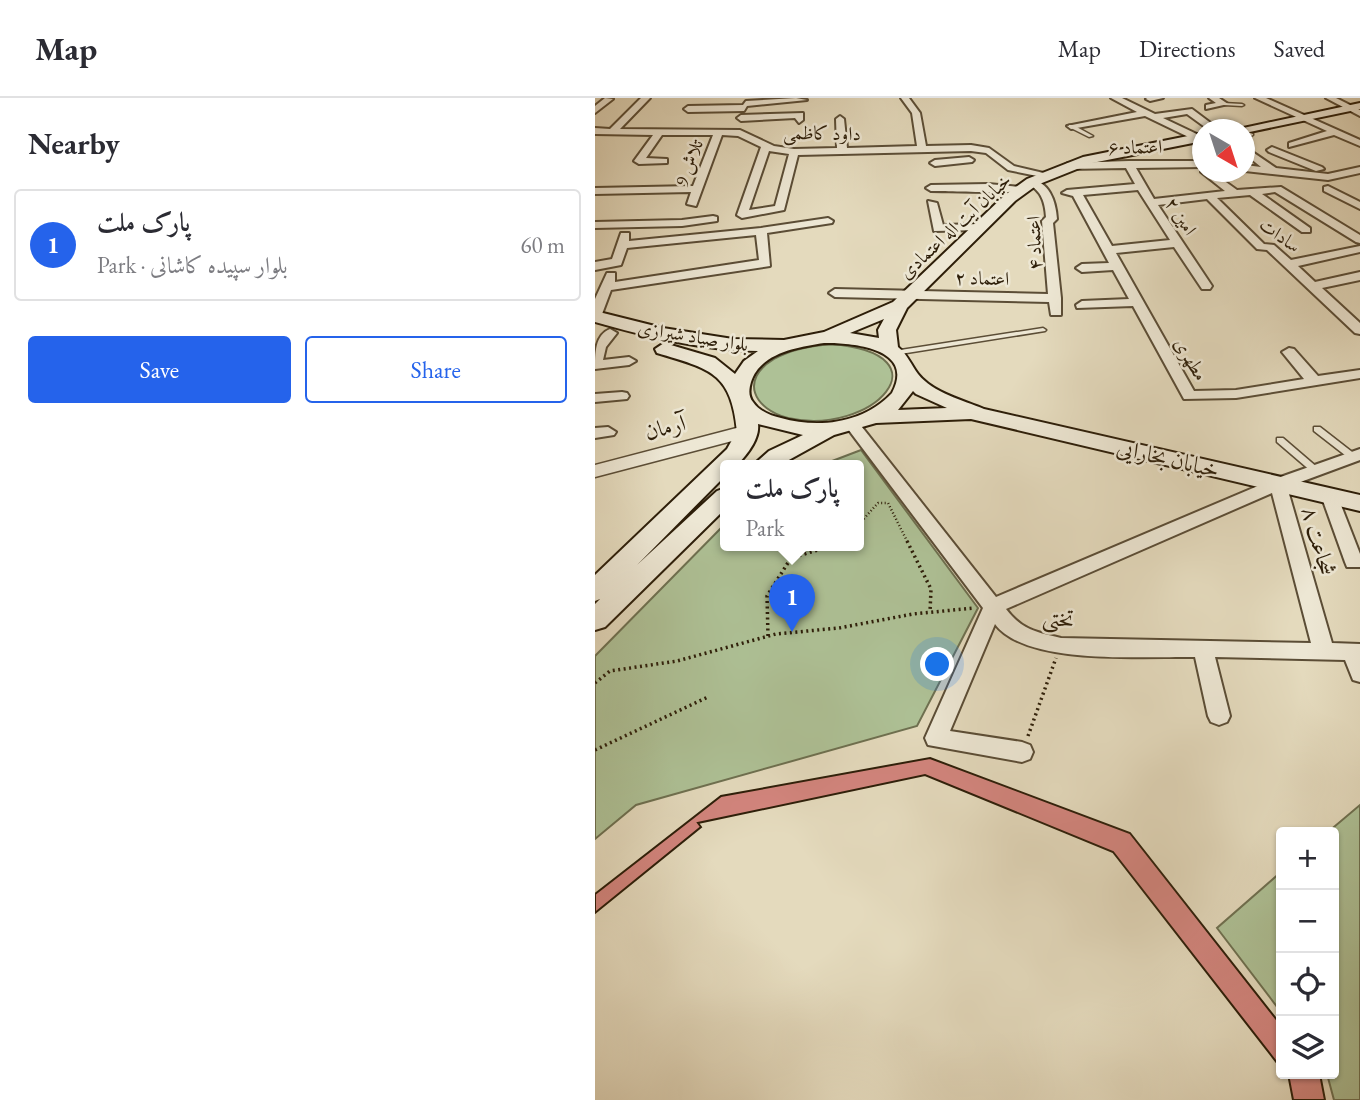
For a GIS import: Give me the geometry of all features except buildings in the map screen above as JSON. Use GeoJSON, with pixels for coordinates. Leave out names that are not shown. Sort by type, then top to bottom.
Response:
{"type":"FeatureCollection","features":[{"type":"Feature","properties":{"kind":"main road"},"geometry":{"type":"LineString","coordinates":[[1255,129],[1304,117],[1356,109]]}},
{"type":"Feature","properties":{"kind":"main road","name":"خیابان آیت اله اعتمادی"},"geometry":{"type":"LineString","coordinates":[[904,301],[1026,186],[1068,166],[1110,155],[1192,140]]}},
{"type":"Feature","properties":{"kind":"main road"},"geometry":{"type":"LineString","coordinates":[[824,337],[904,301]]}},
{"type":"Feature","properties":{"kind":"main road"},"geometry":{"type":"LineString","coordinates":[[891,351],[887,330],[904,301]]}},
{"type":"Feature","properties":{"kind":"main road","name":"بلوار صیاد شیرازی"},"geometry":{"type":"LineString","coordinates":[[595,315],[630,326],[727,345],[749,347],[792,343]]}},
{"type":"Feature","properties":{"kind":"main road","name":"بلوار صیاد شیرازی"},"geometry":{"type":"LineString","coordinates":[[600,333],[708,362],[759,418],[780,426],[805,430],[853,424]]}},
{"type":"Feature","properties":{"kind":"main road"},"geometry":{"type":"LineString","coordinates":[[729,460],[748,431],[742,397],[743,376],[756,361],[792,343],[824,337],[848,337],[891,351]]}},
{"type":"Feature","properties":{"kind":"main road","name":"خیابان بخارایی"},"geometry":{"type":"LineString","coordinates":[[891,351],[923,390],[977,414],[1360,503]]}},
{"type":"Feature","properties":{"kind":"main road"},"geometry":{"type":"LineString","coordinates":[[772,460],[853,424],[900,397],[908,374]]}},
{"type":"Feature","properties":{"kind":"main road","name":"خیابان بخارایی"},"geometry":{"type":"LineString","coordinates":[[853,424],[977,414]]}},
{"type":"Feature","properties":{"kind":"main road"},"geometry":{"type":"LineString","coordinates":[[736,453],[761,441],[771,440],[778,443],[780,448],[771,460]]}},
{"type":"Feature","properties":{"kind":"main road"},"geometry":{"type":"LineString","coordinates":[[595,592],[720,469]]}},
{"type":"Feature","properties":{"kind":"main road"},"geometry":{"type":"LineString","coordinates":[[595,620],[720,502]]}},
{"type":"Feature","properties":{"kind":"street"},"geometry":{"type":"LineString","coordinates":[[612,132],[646,98]]}},
{"type":"Feature","properties":{"kind":"street"},"geometry":{"type":"LineString","coordinates":[[905,98],[916,113],[922,150]]}},
{"type":"Feature","properties":{"kind":"street"},"geometry":{"type":"LineString","coordinates":[[1115,98],[1192,135]]}},
{"type":"Feature","properties":{"kind":"street"},"geometry":{"type":"LineString","coordinates":[[1259,98],[1360,142]]}},
{"type":"Feature","properties":{"kind":"street"},"geometry":{"type":"LineString","coordinates":[[1330,98],[1356,109]]}},
{"type":"Feature","properties":{"kind":"street"},"geometry":{"type":"LineString","coordinates":[[595,110],[609,99]]}},
{"type":"Feature","properties":{"kind":"street"},"geometry":{"type":"LineString","coordinates":[[688,109],[745,107],[803,100]]}},
{"type":"Feature","properties":{"kind":"street"},"geometry":{"type":"LineString","coordinates":[[1211,102],[1224,104]]}},
{"type":"Feature","properties":{"kind":"street"},"geometry":{"type":"LineString","coordinates":[[745,107],[800,115],[799,120]]}},
{"type":"Feature","properties":{"kind":"street"},"geometry":{"type":"LineString","coordinates":[[733,133],[745,107]]}},
{"type":"Feature","properties":{"kind":"street"},"geometry":{"type":"LineString","coordinates":[[1070,124],[1189,111],[1200,119]]}},
{"type":"Feature","properties":{"kind":"street"},"geometry":{"type":"LineString","coordinates":[[840,119],[842,151]]}},
{"type":"Feature","properties":{"kind":"street"},"geometry":{"type":"LineString","coordinates":[[608,146],[624,132]]}},
{"type":"Feature","properties":{"kind":"street"},"geometry":{"type":"LineString","coordinates":[[659,132],[639,161],[664,161]]}},
{"type":"Feature","properties":{"kind":"street"},"geometry":{"type":"LineString","coordinates":[[1292,145],[1335,132]]}},
{"type":"Feature","properties":{"kind":"street","name":"داود کاظمی"},"geometry":{"type":"LineString","coordinates":[[596,133],[733,133],[748,135],[766,147],[794,152],[971,148],[989,151],[1011,168],[1047,175]]}},
{"type":"Feature","properties":{"kind":"street","name":"تلاش 9"},"geometry":{"type":"LineString","coordinates":[[692,205],[718,133]]}},
{"type":"Feature","properties":{"kind":"street"},"geometry":{"type":"LineString","coordinates":[[766,147],[742,215],[780,208],[794,152]]}},
{"type":"Feature","properties":{"kind":"street"},"geometry":{"type":"LineString","coordinates":[[1272,150],[1332,176]]}},
{"type":"Feature","properties":{"kind":"street"},"geometry":{"type":"LineString","coordinates":[[1302,162],[1319,155]]}},
{"type":"Feature","properties":{"kind":"street"},"geometry":{"type":"LineString","coordinates":[[1255,157],[1273,171]]}},
{"type":"Feature","properties":{"kind":"street"},"geometry":{"type":"LineString","coordinates":[[935,163],[998,158]]}},
{"type":"Feature","properties":{"kind":"street","name":"اعتماد ۶"},"geometry":{"type":"LineString","coordinates":[[1068,166],[1129,164],[1192,167]]}},
{"type":"Feature","properties":{"kind":"street","name":"امین ۲"},"geometry":{"type":"LineString","coordinates":[[1129,164],[1141,187],[1206,286]]}},
{"type":"Feature","properties":{"kind":"street"},"geometry":{"type":"LineString","coordinates":[[1255,169],[1319,176],[1359,171]]}},
{"type":"Feature","properties":{"kind":"street"},"geometry":{"type":"LineString","coordinates":[[1319,176],[1342,187],[1328,189],[1360,206]]}},
{"type":"Feature","properties":{"kind":"street"},"geometry":{"type":"LineString","coordinates":[[1221,182],[1237,195]]}},
{"type":"Feature","properties":{"kind":"street"},"geometry":{"type":"LineString","coordinates":[[930,188],[1026,186]]}},
{"type":"Feature","properties":{"kind":"street","name":"اعتماد ۴"},"geometry":{"type":"LineString","coordinates":[[1026,186],[1041,186],[1052,215],[1052,219],[1048,220],[1048,241],[1056,305]]}},
{"type":"Feature","properties":{"kind":"street"},"geometry":{"type":"LineString","coordinates":[[1045,194],[1141,187]]}},
{"type":"Feature","properties":{"kind":"street"},"geometry":{"type":"LineString","coordinates":[[595,191],[698,189]]}},
{"type":"Feature","properties":{"kind":"street"},"geometry":{"type":"LineString","coordinates":[[1152,202],[1277,189],[1360,240]]}},
{"type":"Feature","properties":{"kind":"street","name":"مطهری"},"geometry":{"type":"LineString","coordinates":[[1076,192],[1189,396],[1236,394],[1360,374]]}},
{"type":"Feature","properties":{"kind":"street"},"geometry":{"type":"LineString","coordinates":[[1254,193],[1306,230]]}},
{"type":"Feature","properties":{"kind":"street","name":"سادات"},"geometry":{"type":"LineString","coordinates":[[1210,197],[1261,247],[1270,247],[1291,264],[1360,330]]}},
{"type":"Feature","properties":{"kind":"street"},"geometry":{"type":"LineString","coordinates":[[932,203],[938,229],[980,227]]}},
{"type":"Feature","properties":{"kind":"street"},"geometry":{"type":"LineString","coordinates":[[595,225],[713,219]]}},
{"type":"Feature","properties":{"kind":"street"},"geometry":{"type":"LineString","coordinates":[[622,245],[828,221]]}},
{"type":"Feature","properties":{"kind":"street"},"geometry":{"type":"LineString","coordinates":[[595,315],[629,224]]}},
{"type":"Feature","properties":{"kind":"street"},"geometry":{"type":"LineString","coordinates":[[607,287],[766,263],[761,230]]}},
{"type":"Feature","properties":{"kind":"street"},"geometry":{"type":"LineString","coordinates":[[1109,250],[1178,243]]}},
{"type":"Feature","properties":{"kind":"street"},"geometry":{"type":"LineString","coordinates":[[1291,264],[1360,249]]}},
{"type":"Feature","properties":{"kind":"street"},"geometry":{"type":"LineString","coordinates":[[595,266],[617,262]]}},
{"type":"Feature","properties":{"kind":"street"},"geometry":{"type":"LineString","coordinates":[[1082,268],[1118,266]]}},
{"type":"Feature","properties":{"kind":"street"},"geometry":{"type":"LineString","coordinates":[[1315,286],[1360,276]]}},
{"type":"Feature","properties":{"kind":"street","name":"اعتماد ۲"},"geometry":{"type":"LineString","coordinates":[[835,293],[904,301],[1056,305]]}},
{"type":"Feature","properties":{"kind":"street"},"geometry":{"type":"LineString","coordinates":[[1082,305],[1137,302]]}},
{"type":"Feature","properties":{"kind":"street"},"geometry":{"type":"LineString","coordinates":[[600,333],[595,364],[629,361]]}},
{"type":"Feature","properties":{"kind":"street"},"geometry":{"type":"LineString","coordinates":[[1289,352],[1314,381]]}},
{"type":"Feature","properties":{"kind":"street"},"geometry":{"type":"LineString","coordinates":[[595,398],[622,396]]}},
{"type":"Feature","properties":{"kind":"street","name":"تختی"},"geometry":{"type":"LineString","coordinates":[[853,424],[1010,629],[1031,639],[1061,646],[1356,652]]}},
{"type":"Feature","properties":{"kind":"street","name":"آرمان"},"geometry":{"type":"LineString","coordinates":[[595,471],[748,431]]}},
{"type":"Feature","properties":{"kind":"street"},"geometry":{"type":"LineString","coordinates":[[1022,752],[936,738],[993,607],[1278,484],[1357,456]]}},
{"type":"Feature","properties":{"kind":"street","name":"شجاعت ۸"},"geometry":{"type":"LineString","coordinates":[[1278,484],[1324,652]]}},
{"type":"Feature","properties":{"kind":"street"},"geometry":{"type":"LineString","coordinates":[[1329,495],[1355,562]]}},
{"type":"Feature","properties":{"kind":"street"},"geometry":{"type":"LineString","coordinates":[[1203,649],[1219,716]]}},
{"type":"Feature","properties":{"kind":"street"},"geometry":{"type":"LineString","coordinates":[[1356,652],[1360,674]]}},
{"type":"Feature","properties":{"kind":"lane"},"geometry":{"type":"LineString","coordinates":[[1224,104],[1242,105]]}},
{"type":"Feature","properties":{"kind":"lane"},"geometry":{"type":"LineString","coordinates":[[1070,124],[1091,136]]}},
{"type":"Feature","properties":{"kind":"lane"},"geometry":{"type":"LineString","coordinates":[[891,351],[1043,330]]}},
{"type":"Feature","properties":{"kind":"lane"},"geometry":{"type":"LineString","coordinates":[[1317,429],[1357,456]]}},
{"type":"Feature","properties":{"kind":"lane"},"geometry":{"type":"LineString","coordinates":[[1280,440],[1315,470]]}},
{"type":"Feature","properties":{"kind":"path"},"geometry":{"type":"LineString","coordinates":[[864,518],[878,503],[888,503],[932,589],[930,612]]}},
{"type":"Feature","properties":{"kind":"path"},"geometry":{"type":"LineString","coordinates":[[768,636],[767,596],[790,558],[814,551]]}},
{"type":"Feature","properties":{"kind":"path"},"geometry":{"type":"LineString","coordinates":[[595,683],[610,671],[677,661],[768,636],[930,612],[993,607]]}},
{"type":"Feature","properties":{"kind":"path"},"geometry":{"type":"LineString","coordinates":[[1022,752],[1061,646]]}},
{"type":"Feature","properties":{"kind":"path"},"geometry":{"type":"LineString","coordinates":[[595,750],[708,697]]}},
{"type":"Feature","properties":{"kind":"green space"},"geometry":{"type":"Polygon","coordinates":[[[831,344],[867,351],[887,362],[892,377],[886,392],[870,406],[847,416],[819,421],[776,414],[759,401],[754,385],[763,367],[788,353],[831,344]]]}},
{"type":"Feature","properties":{"kind":"green space"},"geometry":{"type":"Polygon","coordinates":[[[861,450],[978,608],[917,726],[636,805],[595,839],[595,656],[720,529],[720,551],[864,551],[864,460],[835,460],[861,450]]]}},
{"type":"Feature","properties":{"kind":"green space"},"geometry":{"type":"Polygon","coordinates":[[[1360,805],[1360,1100],[1334,1100],[1328,1079],[1339,1079],[1339,827],[1334,827],[1360,805]]]}},
{"type":"Feature","properties":{"kind":"green space"},"geometry":{"type":"Polygon","coordinates":[[[1276,876],[1276,1005],[1217,928],[1276,876]]]}},
{"type":"Feature","properties":{"kind":"place","name":"پارک ملت"},"geometry":{"type":"Point","coordinates":[792,632]}}]}
